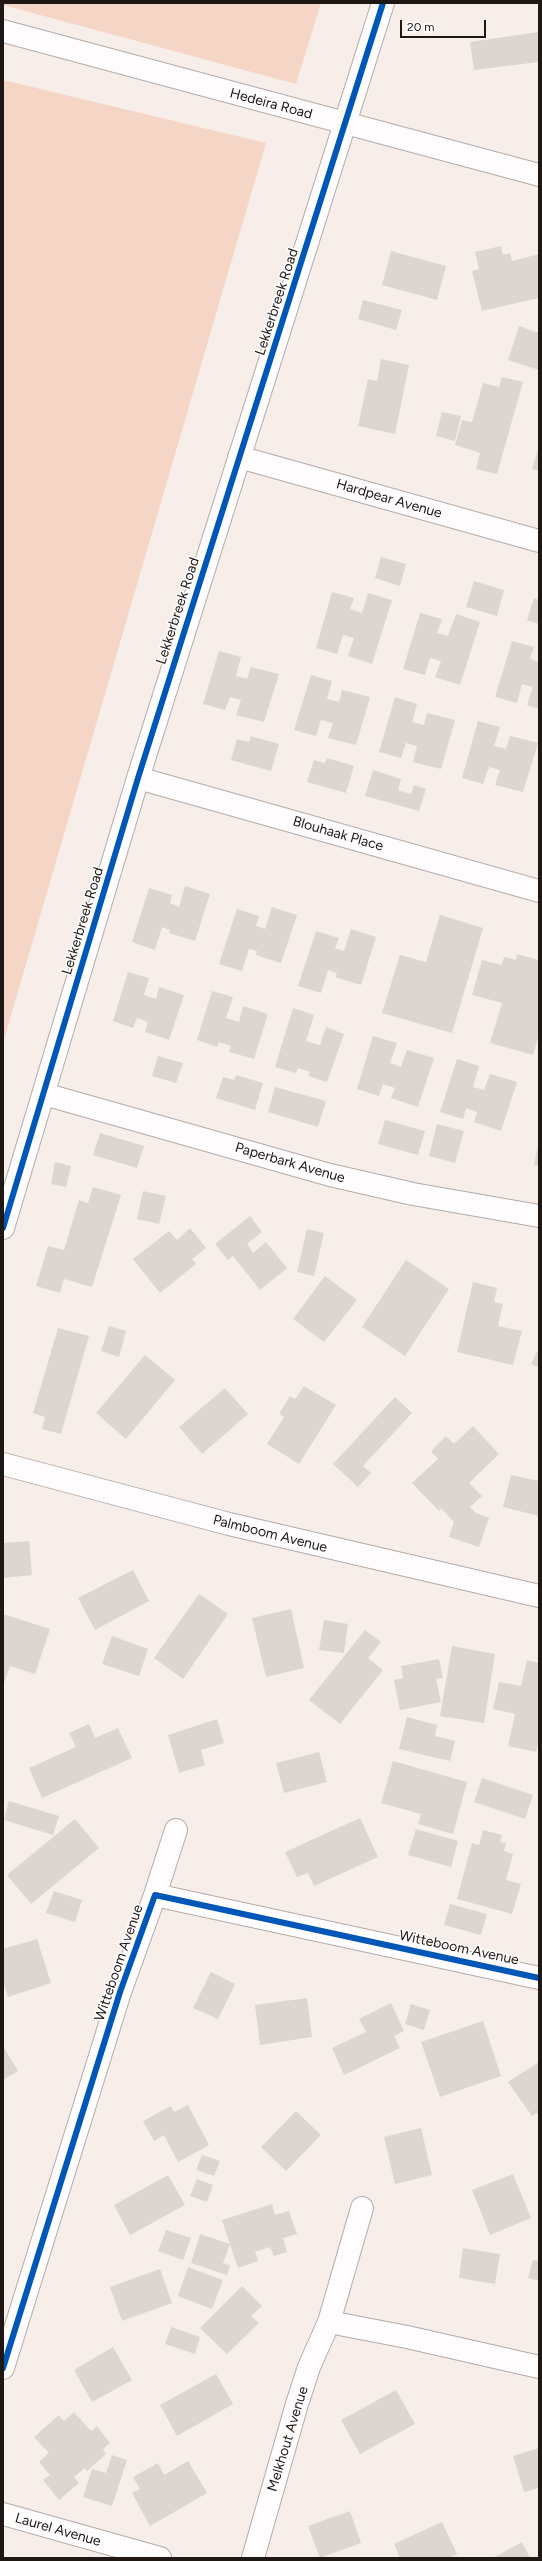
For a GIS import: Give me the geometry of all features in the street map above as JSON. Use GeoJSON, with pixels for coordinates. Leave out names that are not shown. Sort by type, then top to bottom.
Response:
{"type":"FeatureCollection","features":[{"type":"Feature","properties":{"kind":"street","name":"Lekkerbreek Road"},"geometry":{"type":"LineString","coordinates":[[3,1228],[138,778],[383,3]]}},
{"type":"Feature","properties":{"kind":"street","name":"Hedeira Road"},"geometry":{"type":"LineString","coordinates":[[3,31],[539,175]]}},
{"type":"Feature","properties":{"kind":"street","name":"Hardpear Avenue"},"geometry":{"type":"LineString","coordinates":[[240,457],[539,541]]}},
{"type":"Feature","properties":{"kind":"street","name":"Blouhaak Place"},"geometry":{"type":"LineString","coordinates":[[138,778],[539,891]]}},
{"type":"Feature","properties":{"kind":"street","name":"Paperbark Avenue"},"geometry":{"type":"LineString","coordinates":[[44,1094],[330,1175],[413,1194],[539,1216]]}},
{"type":"Feature","properties":{"kind":"street","name":"Palmboom Avenue"},"geometry":{"type":"LineString","coordinates":[[3,1464],[229,1524],[539,1596]]}},
{"type":"Feature","properties":{"kind":"street","name":"Witteboom Avenue"},"geometry":{"type":"LineString","coordinates":[[3,2368],[120,1992],[155,1895],[176,1830]]}},
{"type":"Feature","properties":{"kind":"street","name":"Witteboom Avenue"},"geometry":{"type":"LineString","coordinates":[[155,1895],[539,1978]]}},
{"type":"Feature","properties":{"kind":"street","name":"Melkhout Avenue"},"geometry":{"type":"LineString","coordinates":[[253,2558],[297,2404],[310,2367],[329,2322],[362,2208]]}},
{"type":"Feature","properties":{"kind":"street"},"geometry":{"type":"LineString","coordinates":[[329,2322],[408,2336],[539,2368]]}},
{"type":"Feature","properties":{"kind":"street","name":"Laurel Avenue"},"geometry":{"type":"LineString","coordinates":[[3,2514],[160,2558]]}},
{"type":"Feature","properties":{"kind":"shaded area"},"geometry":{"type":"Polygon","coordinates":[[[3,3],[321,3],[296,84],[3,5],[3,3]]]}},
{"type":"Feature","properties":{"kind":"shaded area"},"geometry":{"type":"Polygon","coordinates":[[[3,80],[266,143],[3,1043],[3,80]]]}},
{"type":"Feature","properties":{"kind":"building"},"geometry":{"type":"Polygon","coordinates":[[[539,32],[539,62],[474,70],[470,42],[539,32]]]}},
{"type":"Feature","properties":{"kind":"building"},"geometry":{"type":"Polygon","coordinates":[[[501,246],[503,255],[510,253],[512,261],[539,254],[539,298],[482,311],[472,271],[479,269],[475,252],[501,246]]]}},
{"type":"Feature","properties":{"kind":"building"},"geometry":{"type":"Polygon","coordinates":[[[391,251],[446,266],[437,300],[382,285],[391,251]]]}},
{"type":"Feature","properties":{"kind":"building"},"geometry":{"type":"Polygon","coordinates":[[[363,300],[402,310],[396,330],[358,319],[363,300]]]}},
{"type":"Feature","properties":{"kind":"building"},"geometry":{"type":"Polygon","coordinates":[[[519,326],[539,333],[539,370],[508,360],[519,326]]]}},
{"type":"Feature","properties":{"kind":"building"},"geometry":{"type":"Polygon","coordinates":[[[381,359],[409,365],[395,434],[358,426],[368,379],[377,381],[381,359]]]}},
{"type":"Feature","properties":{"kind":"building"},"geometry":{"type":"Polygon","coordinates":[[[502,377],[523,382],[497,474],[476,469],[480,453],[455,445],[462,420],[472,422],[483,383],[499,387],[502,377]]]}},
{"type":"Feature","properties":{"kind":"building"},"geometry":{"type":"Polygon","coordinates":[[[442,412],[461,416],[455,441],[436,436],[442,412]]]}},
{"type":"Feature","properties":{"kind":"building"},"geometry":{"type":"Polygon","coordinates":[[[539,446],[539,471],[532,469],[539,446]]]}},
{"type":"Feature","properties":{"kind":"building"},"geometry":{"type":"Polygon","coordinates":[[[381,557],[406,564],[400,586],[375,578],[381,557]]]}},
{"type":"Feature","properties":{"kind":"building"},"geometry":{"type":"Polygon","coordinates":[[[474,581],[504,590],[497,616],[466,607],[474,581]]]}},
{"type":"Feature","properties":{"kind":"building"},"geometry":{"type":"Polygon","coordinates":[[[332,592],[354,598],[350,609],[362,613],[368,593],[392,600],[372,664],[348,656],[354,638],[343,635],[337,654],[316,648],[332,592]]]}},
{"type":"Feature","properties":{"kind":"building"},"geometry":{"type":"Polygon","coordinates":[[[534,598],[539,600],[539,624],[527,620],[534,598]]]}},
{"type":"Feature","properties":{"kind":"building"},"geometry":{"type":"Polygon","coordinates":[[[420,613],[442,619],[437,633],[448,636],[456,614],[480,622],[460,685],[435,677],[441,661],[430,658],[425,675],[403,669],[420,613]]]}},
{"type":"Feature","properties":{"kind":"building"},"geometry":{"type":"Polygon","coordinates":[[[512,641],[534,647],[530,659],[539,662],[539,709],[527,705],[533,687],[522,684],[517,703],[495,697],[512,641]]]}},
{"type":"Feature","properties":{"kind":"building"},"geometry":{"type":"Polygon","coordinates":[[[219,651],[241,657],[236,676],[247,679],[251,667],[279,674],[264,722],[236,715],[241,700],[230,697],[225,710],[203,704],[219,651]]]}},
{"type":"Feature","properties":{"kind":"building"},"geometry":{"type":"Polygon","coordinates":[[[311,675],[332,681],[327,699],[339,702],[342,690],[370,697],[356,745],[328,738],[333,723],[321,720],[316,736],[294,730],[311,675]]]}},
{"type":"Feature","properties":{"kind":"building"},"geometry":{"type":"Polygon","coordinates":[[[395,697],[417,704],[412,722],[424,725],[427,713],[455,720],[441,769],[413,762],[417,746],[406,743],[401,758],[379,752],[395,697]]]}},
{"type":"Feature","properties":{"kind":"building"},"geometry":{"type":"Polygon","coordinates":[[[478,721],[500,727],[494,746],[506,749],[510,736],[538,743],[523,792],[495,785],[500,770],[489,767],[483,784],[462,778],[478,721]]]}},
{"type":"Feature","properties":{"kind":"building"},"geometry":{"type":"Polygon","coordinates":[[[251,736],[279,744],[271,771],[231,760],[237,739],[249,742],[251,736]]]}},
{"type":"Feature","properties":{"kind":"building"},"geometry":{"type":"Polygon","coordinates":[[[327,758],[354,766],[346,793],[307,782],[314,760],[325,763],[327,758]]]}},
{"type":"Feature","properties":{"kind":"building"},"geometry":{"type":"Polygon","coordinates":[[[373,770],[401,779],[398,790],[411,794],[414,785],[426,789],[419,811],[365,796],[373,770]]]}},
{"type":"Feature","properties":{"kind":"building"},"geometry":{"type":"Polygon","coordinates":[[[185,886],[210,894],[195,941],[169,933],[170,930],[162,927],[155,950],[132,942],[149,888],[172,895],[170,903],[179,907],[185,886]]]}},
{"type":"Feature","properties":{"kind":"building"},"geometry":{"type":"Polygon","coordinates":[[[272,907],[297,915],[281,963],[256,955],[257,951],[249,949],[242,971],[219,964],[237,909],[259,916],[256,926],[265,929],[272,907]]]}},
{"type":"Feature","properties":{"kind":"building"},"geometry":{"type":"Polygon","coordinates":[[[440,915],[483,928],[452,1033],[382,1013],[400,955],[426,962],[440,915]]]}},
{"type":"Feature","properties":{"kind":"building"},"geometry":{"type":"Polygon","coordinates":[[[351,929],[376,937],[361,985],[335,977],[337,973],[328,970],[321,993],[298,986],[316,931],[339,938],[335,948],[344,951],[351,929]]]}},
{"type":"Feature","properties":{"kind":"building"},"geometry":{"type":"Polygon","coordinates":[[[517,954],[539,960],[539,1034],[533,1055],[490,1043],[502,1003],[472,995],[482,960],[502,965],[504,957],[516,960],[517,954]]]}},
{"type":"Feature","properties":{"kind":"building"},"geometry":{"type":"Polygon","coordinates":[[[128,972],[149,978],[144,995],[156,999],[159,987],[184,995],[169,1040],[145,1032],[148,1022],[137,1018],[133,1028],[113,1021],[128,972]]]}},
{"type":"Feature","properties":{"kind":"building"},"geometry":{"type":"Polygon","coordinates":[[[212,991],[233,997],[226,1018],[239,1022],[243,1006],[268,1014],[254,1059],[229,1052],[231,1046],[219,1042],[217,1047],[197,1040],[212,991]]]}},
{"type":"Feature","properties":{"kind":"building"},"geometry":{"type":"Polygon","coordinates":[[[293,1008],[314,1015],[306,1041],[320,1045],[326,1027],[344,1034],[327,1082],[308,1076],[310,1072],[298,1068],[296,1073],[275,1067],[293,1008]]]}},
{"type":"Feature","properties":{"kind":"building"},"geometry":{"type":"Polygon","coordinates":[[[373,1036],[397,1043],[390,1063],[401,1067],[407,1050],[434,1058],[418,1107],[391,1098],[395,1088],[383,1084],[379,1096],[357,1089],[373,1036]]]}},
{"type":"Feature","properties":{"kind":"building"},"geometry":{"type":"Polygon","coordinates":[[[158,1056],[183,1063],[176,1083],[152,1076],[158,1056]]]}},
{"type":"Feature","properties":{"kind":"building"},"geometry":{"type":"Polygon","coordinates":[[[457,1059],[479,1066],[473,1087],[484,1090],[490,1074],[517,1082],[501,1131],[474,1122],[477,1112],[466,1108],[463,1119],[440,1112],[457,1059]]]}},
{"type":"Feature","properties":{"kind":"building"},"geometry":{"type":"Polygon","coordinates":[[[236,1075],[263,1083],[255,1110],[216,1098],[223,1077],[234,1080],[236,1075]]]}},
{"type":"Feature","properties":{"kind":"building"},"geometry":{"type":"Polygon","coordinates":[[[275,1087],[326,1101],[318,1127],[268,1112],[275,1087]]]}},
{"type":"Feature","properties":{"kind":"building"},"geometry":{"type":"Polygon","coordinates":[[[385,1120],[425,1131],[418,1155],[378,1144],[385,1120]]]}},
{"type":"Feature","properties":{"kind":"building"},"geometry":{"type":"Polygon","coordinates":[[[437,1124],[464,1131],[455,1163],[429,1156],[437,1124]]]}},
{"type":"Feature","properties":{"kind":"building"},"geometry":{"type":"Polygon","coordinates":[[[100,1133],[144,1146],[137,1168],[93,1155],[100,1133]]]}},
{"type":"Feature","properties":{"kind":"building"},"geometry":{"type":"Polygon","coordinates":[[[539,1146],[539,1166],[534,1165],[539,1146]]]}},
{"type":"Feature","properties":{"kind":"building"},"geometry":{"type":"Polygon","coordinates":[[[55,1162],[71,1166],[66,1187],[51,1184],[55,1162]]]}},
{"type":"Feature","properties":{"kind":"building"},"geometry":{"type":"Polygon","coordinates":[[[93,1187],[121,1195],[92,1287],[64,1279],[60,1293],[36,1286],[48,1246],[64,1250],[79,1200],[88,1203],[93,1187]]]}},
{"type":"Feature","properties":{"kind":"building"},"geometry":{"type":"Polygon","coordinates":[[[143,1191],[166,1196],[159,1224],[137,1219],[143,1191]]]}},
{"type":"Feature","properties":{"kind":"building"},"geometry":{"type":"Polygon","coordinates":[[[250,1216],[262,1232],[247,1244],[253,1253],[266,1242],[287,1268],[260,1290],[233,1256],[228,1260],[215,1244],[250,1216]]]}},
{"type":"Feature","properties":{"kind":"building"},"geometry":{"type":"Polygon","coordinates":[[[190,1228],[206,1248],[192,1259],[196,1264],[160,1293],[133,1259],[169,1231],[177,1240],[190,1228]]]}},
{"type":"Feature","properties":{"kind":"building"},"geometry":{"type":"Polygon","coordinates":[[[307,1229],[324,1233],[314,1276],[297,1272],[307,1229]]]}},
{"type":"Feature","properties":{"kind":"building"},"geometry":{"type":"Polygon","coordinates":[[[406,1260],[449,1289],[405,1356],[362,1327],[406,1260]]]}},
{"type":"Feature","properties":{"kind":"building"},"geometry":{"type":"Polygon","coordinates":[[[325,1276],[357,1300],[324,1342],[293,1319],[325,1276]]]}},
{"type":"Feature","properties":{"kind":"building"},"geometry":{"type":"Polygon","coordinates":[[[473,1282],[497,1288],[494,1302],[503,1304],[498,1326],[522,1331],[513,1365],[457,1352],[473,1282]]]}},
{"type":"Feature","properties":{"kind":"building"},"geometry":{"type":"Polygon","coordinates":[[[109,1326],[126,1331],[119,1357],[101,1351],[109,1326]]]}},
{"type":"Feature","properties":{"kind":"building"},"geometry":{"type":"Polygon","coordinates":[[[58,1328],[89,1336],[61,1434],[42,1429],[45,1417],[33,1413],[58,1328]]]}},
{"type":"Feature","properties":{"kind":"building"},"geometry":{"type":"Polygon","coordinates":[[[539,1348],[539,1368],[531,1364],[539,1348]]]}},
{"type":"Feature","properties":{"kind":"building"},"geometry":{"type":"Polygon","coordinates":[[[145,1355],[175,1380],[126,1439],[96,1413],[145,1355]]]}},
{"type":"Feature","properties":{"kind":"building"},"geometry":{"type":"Polygon","coordinates":[[[304,1386],[336,1405],[299,1464],[267,1444],[284,1417],[279,1414],[290,1396],[295,1399],[304,1386]]]}},
{"type":"Feature","properties":{"kind":"building"},"geometry":{"type":"Polygon","coordinates":[[[225,1388],[248,1414],[202,1454],[179,1427],[225,1388]]]}},
{"type":"Feature","properties":{"kind":"building"},"geometry":{"type":"Polygon","coordinates":[[[395,1397],[412,1413],[363,1466],[371,1473],[358,1487],[333,1464],[395,1397]]]}},
{"type":"Feature","properties":{"kind":"building"},"geometry":{"type":"Polygon","coordinates":[[[473,1426],[499,1454],[469,1483],[482,1496],[470,1507],[476,1513],[489,1518],[479,1547],[449,1537],[454,1522],[441,1508],[439,1511],[412,1483],[438,1459],[431,1451],[446,1436],[454,1444],[473,1426]]]}},
{"type":"Feature","properties":{"kind":"building"},"geometry":{"type":"Polygon","coordinates":[[[511,1475],[539,1481],[539,1516],[503,1507],[511,1475]]]}},
{"type":"Feature","properties":{"kind":"building"},"geometry":{"type":"Polygon","coordinates":[[[29,1541],[32,1575],[3,1578],[3,1543],[29,1541]]]}},
{"type":"Feature","properties":{"kind":"building"},"geometry":{"type":"Polygon","coordinates":[[[133,1570],[149,1601],[95,1630],[78,1598],[133,1570]]]}},
{"type":"Feature","properties":{"kind":"building"},"geometry":{"type":"Polygon","coordinates":[[[199,1594],[228,1614],[183,1679],[154,1658],[199,1594]]]}},
{"type":"Feature","properties":{"kind":"building"},"geometry":{"type":"Polygon","coordinates":[[[291,1609],[304,1668],[266,1677],[252,1618],[291,1609]]]}},
{"type":"Feature","properties":{"kind":"building"},"geometry":{"type":"Polygon","coordinates":[[[3,1614],[50,1629],[35,1674],[10,1666],[3,1686],[3,1614]]]}},
{"type":"Feature","properties":{"kind":"building"},"geometry":{"type":"Polygon","coordinates":[[[324,1620],[348,1624],[344,1653],[319,1650],[324,1620]]]}},
{"type":"Feature","properties":{"kind":"building"},"geometry":{"type":"Polygon","coordinates":[[[365,1630],[381,1642],[368,1658],[383,1670],[340,1724],[309,1700],[365,1630]]]}},
{"type":"Feature","properties":{"kind":"building"},"geometry":{"type":"Polygon","coordinates":[[[112,1636],[148,1649],[139,1676],[102,1664],[112,1636]]]}},
{"type":"Feature","properties":{"kind":"building"},"geometry":{"type":"Polygon","coordinates":[[[452,1646],[495,1654],[484,1723],[440,1716],[452,1646]]]}},
{"type":"Feature","properties":{"kind":"building"},"geometry":{"type":"Polygon","coordinates":[[[439,1659],[443,1678],[436,1679],[441,1702],[400,1710],[394,1680],[403,1678],[401,1666],[439,1659]]]}},
{"type":"Feature","properties":{"kind":"building"},"geometry":{"type":"Polygon","coordinates":[[[527,1660],[539,1663],[539,1740],[536,1752],[508,1746],[515,1714],[493,1709],[499,1682],[521,1686],[527,1660]]]}},
{"type":"Feature","properties":{"kind":"building"},"geometry":{"type":"Polygon","coordinates":[[[407,1717],[437,1725],[435,1736],[455,1741],[450,1761],[399,1749],[407,1717]]]}},
{"type":"Feature","properties":{"kind":"building"},"geometry":{"type":"Polygon","coordinates":[[[217,1719],[224,1743],[201,1750],[205,1765],[179,1773],[168,1735],[217,1719]]]}},
{"type":"Feature","properties":{"kind":"building"},"geometry":{"type":"Polygon","coordinates":[[[89,1724],[95,1738],[118,1728],[132,1758],[42,1798],[29,1768],[76,1747],[69,1733],[89,1724]]]}},
{"type":"Feature","properties":{"kind":"building"},"geometry":{"type":"Polygon","coordinates":[[[319,1752],[327,1782],[284,1793],[276,1763],[319,1752]]]}},
{"type":"Feature","properties":{"kind":"building"},"geometry":{"type":"Polygon","coordinates":[[[393,1761],[467,1782],[453,1834],[418,1824],[421,1814],[381,1803],[393,1761]]]}},
{"type":"Feature","properties":{"kind":"building"},"geometry":{"type":"Polygon","coordinates":[[[482,1778],[533,1795],[525,1819],[474,1802],[482,1778]]]}},
{"type":"Feature","properties":{"kind":"building"},"geometry":{"type":"Polygon","coordinates":[[[9,1801],[59,1816],[53,1835],[4,1820],[9,1801]]]}},
{"type":"Feature","properties":{"kind":"building"},"geometry":{"type":"Polygon","coordinates":[[[360,1818],[378,1857],[314,1886],[308,1873],[297,1877],[285,1852],[360,1818]]]}},
{"type":"Feature","properties":{"kind":"building"},"geometry":{"type":"Polygon","coordinates":[[[75,1819],[99,1848],[31,1904],[7,1875],[75,1819]]]}},
{"type":"Feature","properties":{"kind":"building"},"geometry":{"type":"Polygon","coordinates":[[[416,1829],[458,1841],[451,1867],[408,1855],[416,1829]]]}},
{"type":"Feature","properties":{"kind":"building"},"geometry":{"type":"Polygon","coordinates":[[[483,1830],[502,1835],[500,1842],[506,1843],[504,1851],[513,1854],[506,1880],[521,1884],[512,1914],[457,1899],[472,1843],[479,1845],[483,1830]]]}},
{"type":"Feature","properties":{"kind":"building"},"geometry":{"type":"Polygon","coordinates":[[[54,1891],[82,1900],[75,1922],[46,1913],[54,1891]]]}},
{"type":"Feature","properties":{"kind":"building"},"geometry":{"type":"Polygon","coordinates":[[[450,1904],[487,1914],[481,1935],[444,1925],[450,1904]]]}},
{"type":"Feature","properties":{"kind":"building"},"geometry":{"type":"Polygon","coordinates":[[[37,1939],[51,1983],[8,1997],[3,1982],[3,1949],[37,1939]]]}},
{"type":"Feature","properties":{"kind":"building"},"geometry":{"type":"Polygon","coordinates":[[[211,1972],[235,1984],[218,2019],[193,2008],[211,1972]]]}},
{"type":"Feature","properties":{"kind":"building"},"geometry":{"type":"Polygon","coordinates":[[[307,1998],[312,2037],[260,2045],[255,2005],[307,1998]]]}},
{"type":"Feature","properties":{"kind":"building"},"geometry":{"type":"Polygon","coordinates":[[[391,2003],[404,2031],[394,2036],[400,2048],[344,2075],[332,2048],[366,2032],[359,2019],[391,2003]]]}},
{"type":"Feature","properties":{"kind":"building"},"geometry":{"type":"Polygon","coordinates":[[[411,2004],[430,2010],[424,2030],[405,2024],[411,2004]]]}},
{"type":"Feature","properties":{"kind":"building"},"geometry":{"type":"Polygon","coordinates":[[[483,2021],[501,2076],[440,2097],[421,2042],[483,2021]]]}},
{"type":"Feature","properties":{"kind":"building"},"geometry":{"type":"Polygon","coordinates":[[[3,2046],[18,2071],[3,2080],[3,2046]]]}},
{"type":"Feature","properties":{"kind":"building"},"geometry":{"type":"Polygon","coordinates":[[[539,2062],[539,2112],[532,2116],[508,2082],[539,2062]]]}},
{"type":"Feature","properties":{"kind":"building"},"geometry":{"type":"Polygon","coordinates":[[[188,2105],[209,2145],[178,2162],[164,2135],[154,2141],[143,2121],[171,2106],[174,2112],[188,2105]]]}},
{"type":"Feature","properties":{"kind":"building"},"geometry":{"type":"Polygon","coordinates":[[[296,2111],[321,2135],[286,2171],[261,2147],[296,2111]]]}},
{"type":"Feature","properties":{"kind":"building"},"geometry":{"type":"Polygon","coordinates":[[[421,2128],[432,2175],[395,2184],[384,2137],[421,2128]]]}},
{"type":"Feature","properties":{"kind":"building"},"geometry":{"type":"Polygon","coordinates":[[[202,2155],[220,2161],[214,2176],[196,2170],[202,2155]]]}},
{"type":"Feature","properties":{"kind":"building"},"geometry":{"type":"Polygon","coordinates":[[[513,2174],[531,2218],[490,2235],[472,2190],[513,2174]]]}},
{"type":"Feature","properties":{"kind":"building"},"geometry":{"type":"Polygon","coordinates":[[[168,2175],[185,2205],[130,2235],[114,2205],[168,2175]]]}},
{"type":"Feature","properties":{"kind":"building"},"geometry":{"type":"Polygon","coordinates":[[[197,2179],[213,2185],[207,2202],[190,2196],[197,2179]]]}},
{"type":"Feature","properties":{"kind":"building"},"geometry":{"type":"Polygon","coordinates":[[[272,2204],[275,2215],[289,2211],[297,2234],[283,2238],[287,2252],[274,2256],[270,2247],[255,2252],[258,2261],[238,2268],[222,2220],[272,2204]]]}},
{"type":"Feature","properties":{"kind":"building"},"geometry":{"type":"Polygon","coordinates":[[[166,2230],[191,2238],[183,2260],[158,2251],[166,2230]]]}},
{"type":"Feature","properties":{"kind":"building"},"geometry":{"type":"Polygon","coordinates":[[[200,2234],[230,2244],[223,2263],[230,2266],[227,2275],[191,2263],[200,2234]]]}},
{"type":"Feature","properties":{"kind":"building"},"geometry":{"type":"Polygon","coordinates":[[[463,2248],[500,2254],[495,2284],[459,2278],[463,2248]]]}},
{"type":"Feature","properties":{"kind":"building"},"geometry":{"type":"Polygon","coordinates":[[[533,2260],[539,2261],[539,2281],[528,2278],[533,2260]]]}},
{"type":"Feature","properties":{"kind":"building"},"geometry":{"type":"Polygon","coordinates":[[[188,2267],[223,2280],[212,2309],[178,2296],[188,2267]]]}},
{"type":"Feature","properties":{"kind":"building"},"geometry":{"type":"Polygon","coordinates":[[[160,2269],[172,2303],[122,2321],[110,2287],[160,2269]]]}},
{"type":"Feature","properties":{"kind":"building"},"geometry":{"type":"Polygon","coordinates":[[[242,2286],[262,2306],[251,2316],[259,2323],[227,2354],[200,2328],[242,2286]]]}},
{"type":"Feature","properties":{"kind":"building"},"geometry":{"type":"Polygon","coordinates":[[[171,2327],[200,2337],[195,2354],[165,2344],[171,2327]]]}},
{"type":"Feature","properties":{"kind":"building"},"geometry":{"type":"Polygon","coordinates":[[[113,2347],[132,2380],[92,2402],[74,2370],[113,2347]]]}},
{"type":"Feature","properties":{"kind":"building"},"geometry":{"type":"Polygon","coordinates":[[[216,2374],[233,2404],[177,2436],[160,2405],[216,2374]]]}},
{"type":"Feature","properties":{"kind":"building"},"geometry":{"type":"Polygon","coordinates":[[[396,2390],[415,2424],[360,2454],[341,2420],[396,2390]]]}},
{"type":"Feature","properties":{"kind":"building"},"geometry":{"type":"Polygon","coordinates":[[[74,2412],[91,2431],[97,2426],[110,2443],[103,2449],[106,2454],[87,2471],[85,2468],[74,2477],[79,2483],[59,2500],[43,2480],[50,2475],[39,2462],[49,2453],[34,2437],[59,2415],[64,2421],[74,2412]]]}},
{"type":"Feature","properties":{"kind":"building"},"geometry":{"type":"Polygon","coordinates":[[[539,2448],[539,2488],[524,2492],[513,2456],[539,2448]]]}},
{"type":"Feature","properties":{"kind":"building"},"geometry":{"type":"Polygon","coordinates":[[[112,2455],[127,2460],[112,2506],[83,2497],[92,2469],[106,2473],[112,2455]]]}},
{"type":"Feature","properties":{"kind":"building"},"geometry":{"type":"Polygon","coordinates":[[[188,2461],[207,2493],[150,2526],[132,2493],[140,2489],[133,2477],[158,2463],[164,2475],[188,2461]]]}},
{"type":"Feature","properties":{"kind":"building"},"geometry":{"type":"Polygon","coordinates":[[[350,2511],[361,2543],[320,2558],[308,2526],[350,2511]]]}},
{"type":"Feature","properties":{"kind":"building"},"geometry":{"type":"Polygon","coordinates":[[[442,2522],[457,2554],[448,2558],[400,2558],[394,2544],[442,2522]]]}},
{"type":"Feature","properties":{"kind":"building"},"geometry":{"type":"Polygon","coordinates":[[[522,2542],[530,2558],[493,2558],[522,2542]]]}},
{"type":"Feature","properties":{"kind":"cycle path"},"geometry":{"type":"LineString","coordinates":[[3,1228],[138,778],[383,3]]}},
{"type":"Feature","properties":{"kind":"cycle path"},"geometry":{"type":"LineString","coordinates":[[3,2368],[120,1992],[155,1895],[539,1978]]}}]}
